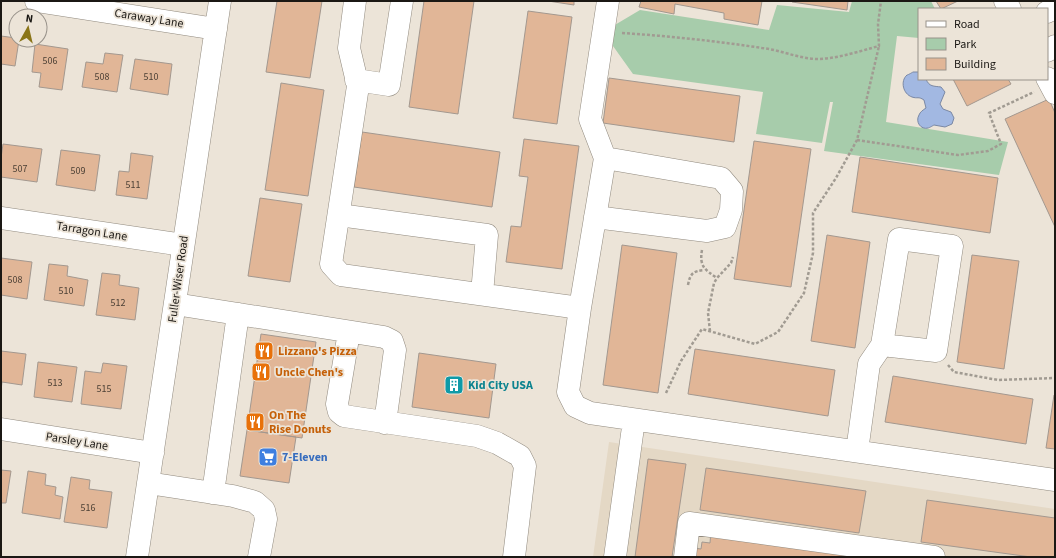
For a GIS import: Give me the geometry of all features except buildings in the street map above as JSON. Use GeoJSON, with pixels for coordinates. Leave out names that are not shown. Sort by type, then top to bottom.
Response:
{"type":"FeatureCollection","features":[{"type":"Feature","properties":{"kind":"street","name":"Caraway Lane"},"geometry":{"type":"LineString","coordinates":[[36,1],[216,29]]}},
{"type":"Feature","properties":{"kind":"street","name":"Fuller-Wiser Road"},"geometry":{"type":"LineString","coordinates":[[137,557],[220,1]]}},
{"type":"Feature","properties":{"kind":"street"},"geometry":{"type":"LineString","coordinates":[[355,1],[349,48],[358,86],[332,264],[341,275],[580,308]]}},
{"type":"Feature","properties":{"kind":"street"},"geometry":{"type":"LineString","coordinates":[[356,80],[389,85],[402,1]]}},
{"type":"Feature","properties":{"kind":"street"},"geometry":{"type":"LineString","coordinates":[[608,1],[590,119],[605,158],[580,308],[568,392],[575,406],[590,413],[634,420],[1055,480]]}},
{"type":"Feature","properties":{"kind":"street"},"geometry":{"type":"LineString","coordinates":[[595,217],[707,231],[725,227],[731,210],[732,191],[721,178],[605,158]]}},
{"type":"Feature","properties":{"kind":"street"},"geometry":{"type":"LineString","coordinates":[[339,215],[487,235],[482,294]]}},
{"type":"Feature","properties":{"kind":"street","name":"Tarragon Lane"},"geometry":{"type":"LineString","coordinates":[[1,218],[183,245]]}},
{"type":"Feature","properties":{"kind":"street"},"geometry":{"type":"LineString","coordinates":[[857,451],[869,364],[882,345],[899,239],[952,246],[936,351],[882,345]]}},
{"type":"Feature","properties":{"kind":"street"},"geometry":{"type":"LineString","coordinates":[[174,304],[384,337],[392,341],[395,350],[385,423]]}},
{"type":"Feature","properties":{"kind":"street"},"geometry":{"type":"LineString","coordinates":[[213,493],[238,314]]}},
{"type":"Feature","properties":{"kind":"street"},"geometry":{"type":"LineString","coordinates":[[349,332],[338,404],[339,412],[344,416],[477,436],[497,443],[520,456],[525,466],[514,557]]}},
{"type":"Feature","properties":{"kind":"street"},"geometry":{"type":"LineString","coordinates":[[615,557],[634,420]]}},
{"type":"Feature","properties":{"kind":"street","name":"Parsley Lane"},"geometry":{"type":"LineString","coordinates":[[1,429],[153,453]]}},
{"type":"Feature","properties":{"kind":"street"},"geometry":{"type":"LineString","coordinates":[[148,483],[233,496],[255,502],[264,510],[266,519],[259,557]]}},
{"type":"Feature","properties":{"kind":"street"},"geometry":{"type":"LineString","coordinates":[[685,557],[689,523],[934,557]]}},
{"type":"Feature","properties":{"kind":"path"},"geometry":{"type":"LineString","coordinates":[[666,393],[681,361],[702,329],[756,344],[778,332],[804,293],[813,253],[813,213],[836,178],[857,140],[879,46],[878,24],[881,1]]}},
{"type":"Feature","properties":{"kind":"path"},"geometry":{"type":"LineString","coordinates":[[603,32],[674,36],[725,42],[765,48],[791,55],[819,59],[844,55],[879,46]]}},
{"type":"Feature","properties":{"kind":"path"},"geometry":{"type":"LineString","coordinates":[[857,140],[958,155],[988,151],[1001,144],[989,113],[1051,85]]}},
{"type":"Feature","properties":{"kind":"path"},"geometry":{"type":"LineString","coordinates":[[702,250],[701,257],[704,270]]}},
{"type":"Feature","properties":{"kind":"path"},"geometry":{"type":"LineString","coordinates":[[710,331],[708,313],[714,283],[716,278],[731,263],[733,257]]}},
{"type":"Feature","properties":{"kind":"path"},"geometry":{"type":"LineString","coordinates":[[688,285],[690,276],[695,271],[704,270],[716,278]]}},
{"type":"Feature","properties":{"kind":"path"},"geometry":{"type":"LineString","coordinates":[[936,351],[954,372],[998,380],[1055,378]]}},
{"type":"Feature","properties":{"kind":"shaded area"},"geometry":{"type":"Polygon","coordinates":[[[609,442],[1055,509],[1055,557],[593,557],[609,442]]]}},
{"type":"Feature","properties":{"kind":"green space"},"geometry":{"type":"Polygon","coordinates":[[[852,1],[931,1],[934,8],[918,8],[918,38],[897,36],[886,122],[1008,142],[999,175],[824,151],[833,102],[830,102],[822,143],[756,134],[763,92],[633,74],[603,32],[640,10],[769,30],[777,5],[849,12],[852,1]]]}},
{"type":"Feature","properties":{"kind":"water"},"geometry":{"type":"Polygon","coordinates":[[[913,72],[918,72],[918,80],[926,80],[930,85],[941,87],[945,92],[940,104],[943,109],[951,112],[954,118],[952,124],[945,127],[934,125],[929,128],[923,128],[919,125],[919,114],[926,108],[924,100],[914,98],[906,93],[903,84],[907,75],[913,72]]]}},
{"type":"Feature","properties":{"kind":"place","name":"Lizzano's Pizza"},"geometry":{"type":"Point","coordinates":[264,351]}},
{"type":"Feature","properties":{"kind":"place","name":"Uncle Chen's"},"geometry":{"type":"Point","coordinates":[261,372]}},
{"type":"Feature","properties":{"kind":"place","name":"Kid City USA"},"geometry":{"type":"Point","coordinates":[454,385]}},
{"type":"Feature","properties":{"kind":"place","name":"On The Rise Donuts"},"geometry":{"type":"Point","coordinates":[255,422]}},
{"type":"Feature","properties":{"kind":"place","name":"7-Eleven"},"geometry":{"type":"Point","coordinates":[268,457]}}]}
